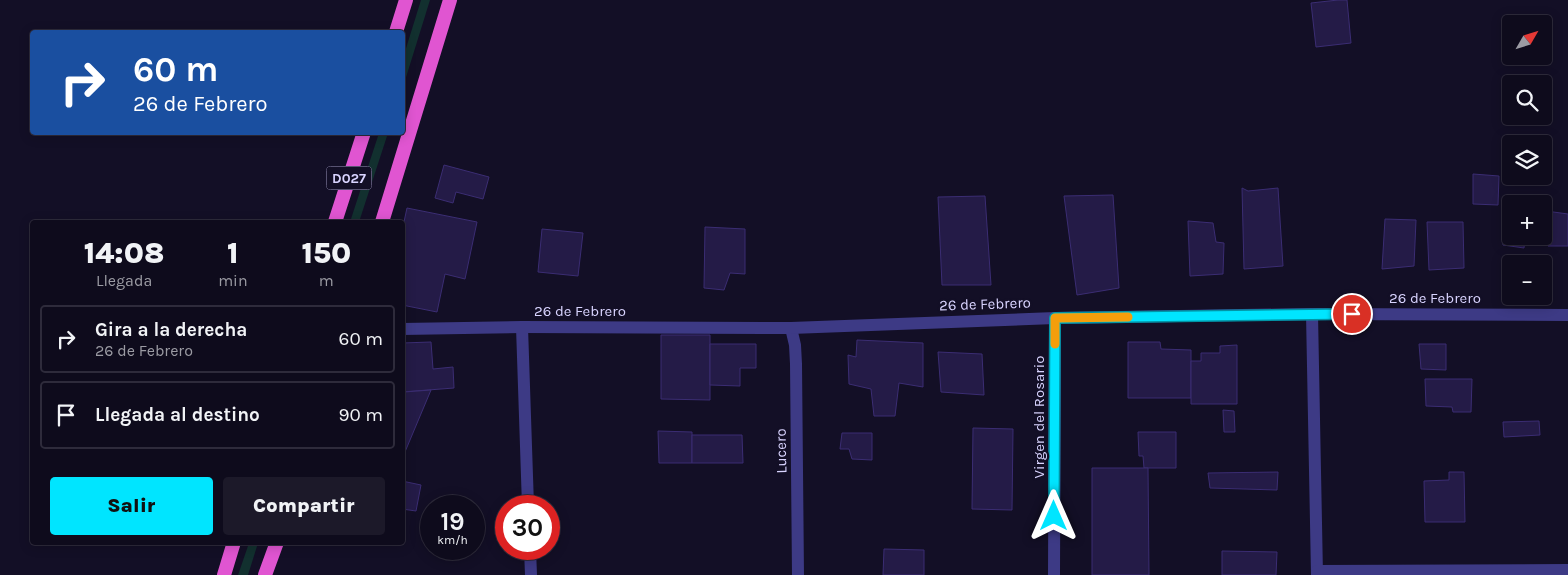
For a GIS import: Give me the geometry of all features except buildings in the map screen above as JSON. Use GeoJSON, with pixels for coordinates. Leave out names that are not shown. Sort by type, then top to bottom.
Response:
{"type":"FeatureCollection","features":[{"type":"Feature","properties":{"kind":"highway"},"geometry":{"type":"LineString","coordinates":[[397,30],[406,0]]}},
{"type":"Feature","properties":{"kind":"highway","name":"D027"},"geometry":{"type":"LineString","coordinates":[[383,220],[450,0]]}},
{"type":"Feature","properties":{"kind":"highway","name":"D027"},"geometry":{"type":"LineString","coordinates":[[336,220],[363,135]]}},
{"type":"Feature","properties":{"kind":"highway"},"geometry":{"type":"LineString","coordinates":[[224,575],[233,545]]}},
{"type":"Feature","properties":{"kind":"highway"},"geometry":{"type":"LineString","coordinates":[[265,575],[275,545]]}},
{"type":"Feature","properties":{"kind":"street","name":"26 de Febrero"},"geometry":{"type":"LineString","coordinates":[[405,329],[522,327],[791,328],[1055,318],[1312,314],[1568,315]]}},
{"type":"Feature","properties":{"kind":"street"},"geometry":{"type":"LineString","coordinates":[[1312,314],[1317,573],[1568,570]]}},
{"type":"Feature","properties":{"kind":"street","name":"Virgen del Rosario"},"geometry":{"type":"LineString","coordinates":[[1054,575],[1055,318]]}},
{"type":"Feature","properties":{"kind":"street"},"geometry":{"type":"LineString","coordinates":[[522,327],[528,495]]}},
{"type":"Feature","properties":{"kind":"street","name":"Lucero"},"geometry":{"type":"LineString","coordinates":[[791,328],[795,344],[796,364],[798,575]]}},
{"type":"Feature","properties":{"kind":"street"},"geometry":{"type":"LineString","coordinates":[[530,560],[531,575]]}},
{"type":"Feature","properties":{"kind":"green space"},"geometry":{"type":"Polygon","coordinates":[[[421,0],[430,0],[405,81],[405,52],[421,0]]]}},
{"type":"Feature","properties":{"kind":"green space"},"geometry":{"type":"Polygon","coordinates":[[[378,135],[387,135],[360,220],[351,220],[378,135]]]}},
{"type":"Feature","properties":{"kind":"green space"},"geometry":{"type":"Polygon","coordinates":[[[248,545],[257,545],[248,575],[238,575],[248,545]]]}},
{"type":"Feature","properties":{"kind":"slow traffic"},"geometry":{"type":"LineString","coordinates":[[1055,344],[1055,318],[1128,317]]}},
{"type":"Feature","properties":{"kind":"route"},"geometry":{"type":"LineString","coordinates":[[1054,516],[1055,318],[1352,314]]}}]}
